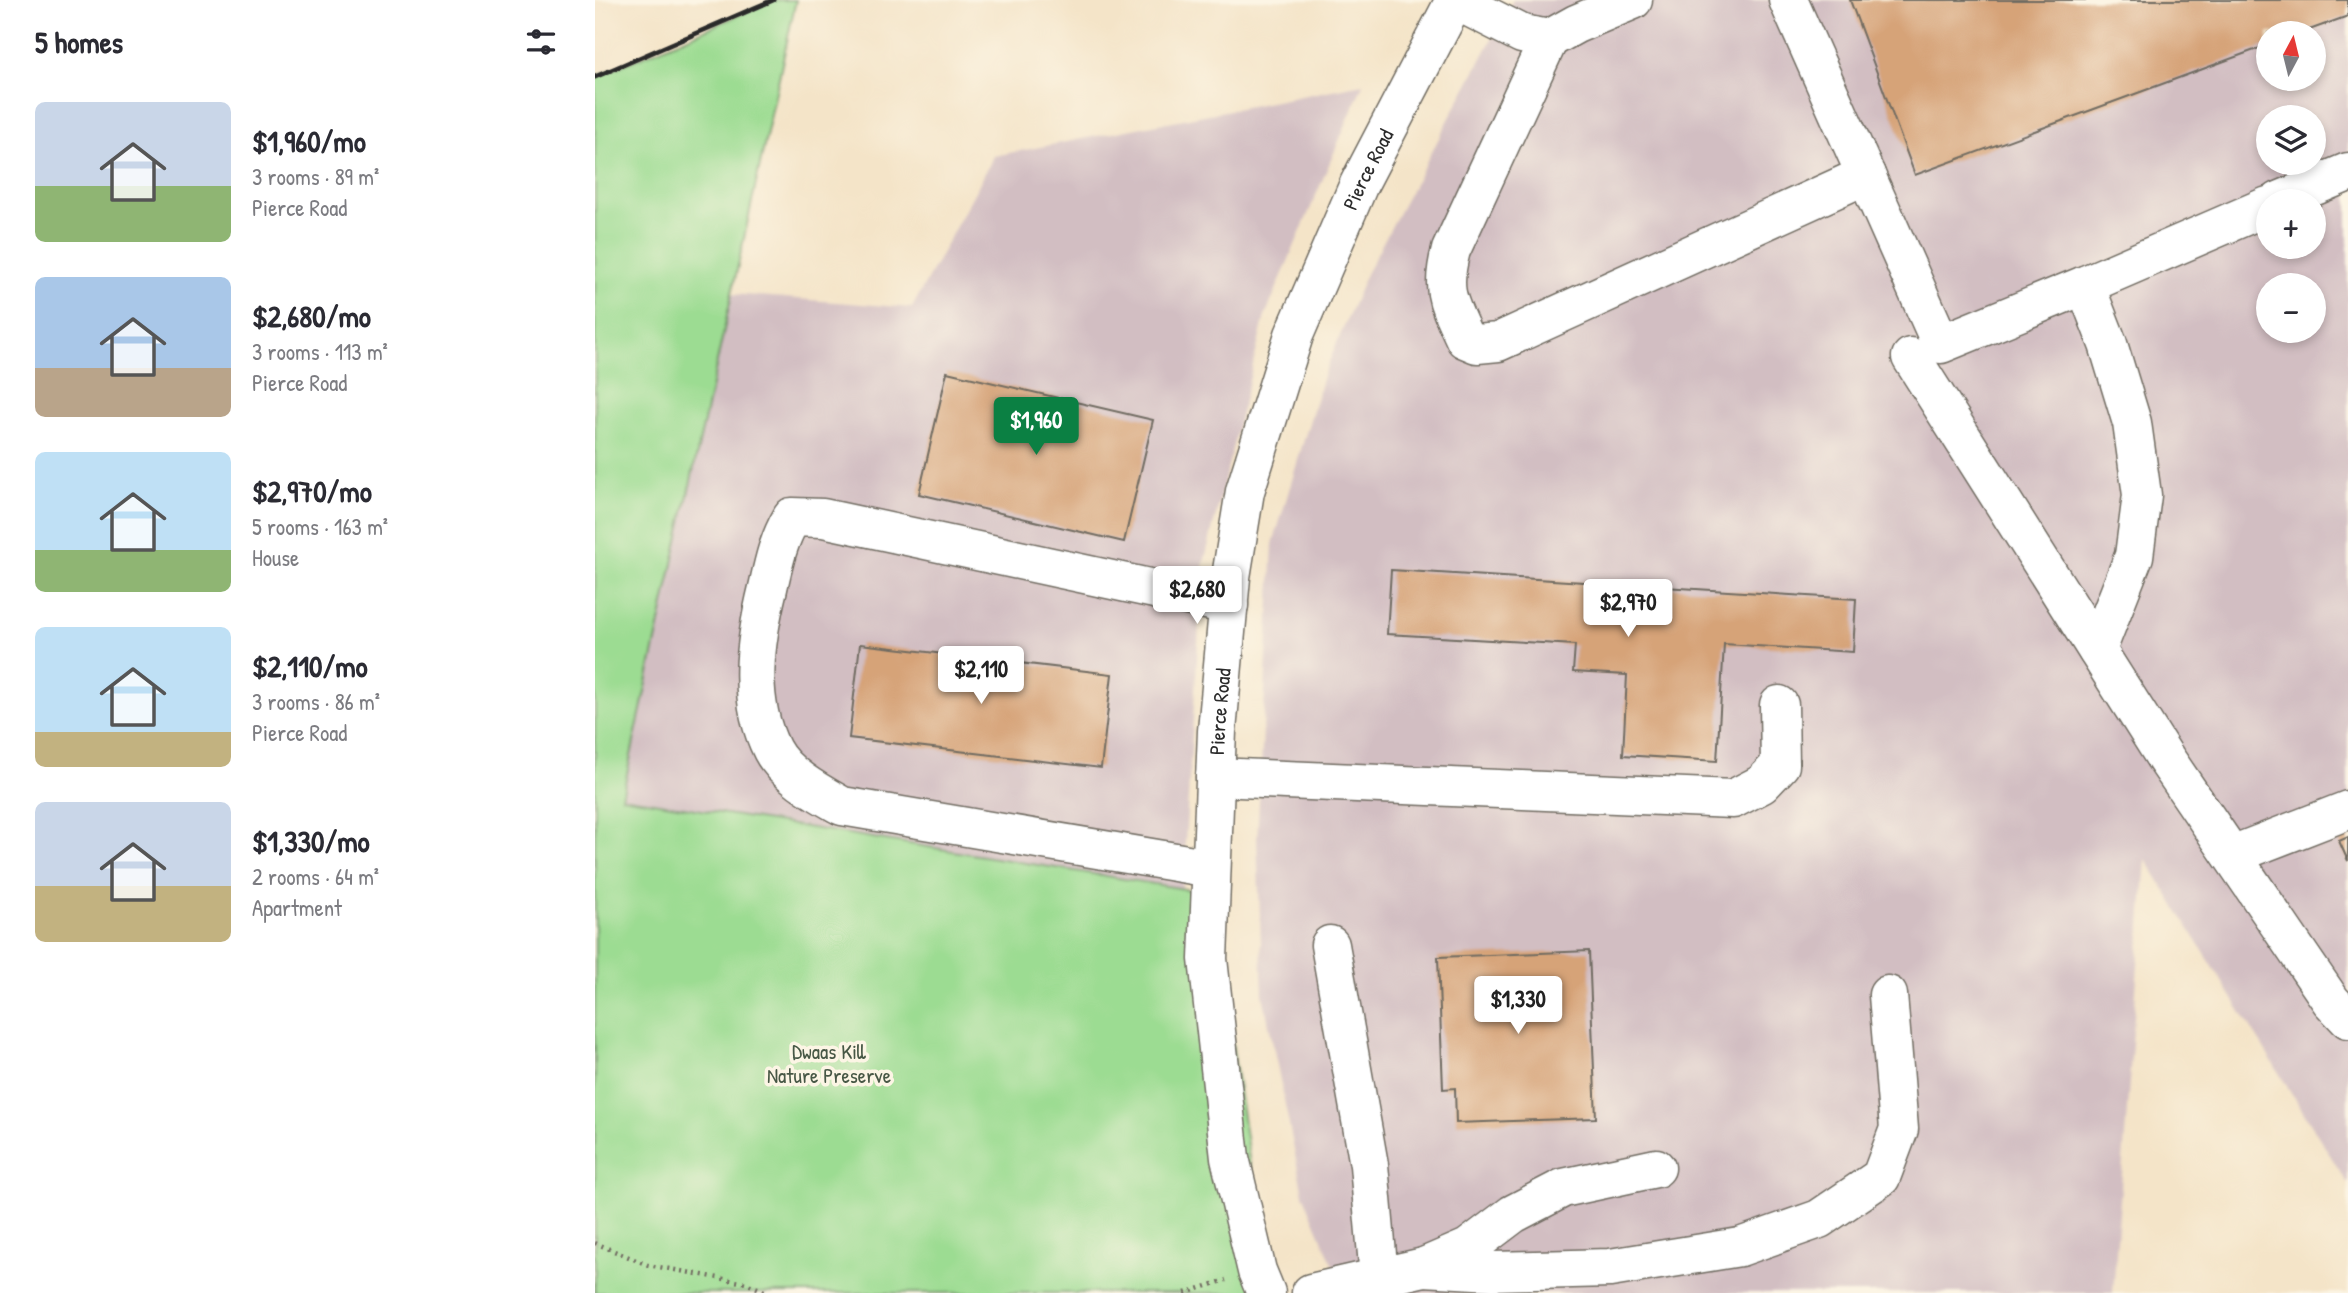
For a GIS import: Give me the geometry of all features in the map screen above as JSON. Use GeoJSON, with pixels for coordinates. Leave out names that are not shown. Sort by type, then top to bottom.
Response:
{"type":"FeatureCollection","features":[{"type":"Feature","properties":{"kind":"street"},"geometry":{"type":"LineString","coordinates":[[1455,0],[1522,34],[1549,39]]}},
{"type":"Feature","properties":{"kind":"street","name":"Pierce Road"},"geometry":{"type":"LineString","coordinates":[[1266,1293],[1257,1271],[1230,1158],[1208,959],[1217,731],[1229,605],[1245,491],[1294,335],[1359,184],[1455,0]]}},
{"type":"Feature","properties":{"kind":"street"},"geometry":{"type":"LineString","coordinates":[[1633,0],[1576,24],[1549,39],[1451,250],[1445,275],[1448,301],[1465,339],[1477,344],[1498,342],[1866,175]]}},
{"type":"Feature","properties":{"kind":"street"},"geometry":{"type":"LineString","coordinates":[[1788,0],[1941,344],[2256,211]]}},
{"type":"Feature","properties":{"kind":"street"},"geometry":{"type":"LineString","coordinates":[[2308,189],[2348,172]]}},
{"type":"Feature","properties":{"kind":"street"},"geometry":{"type":"LineString","coordinates":[[2085,285],[2108,344],[2132,423],[2142,495],[2134,556],[2097,650]]}},
{"type":"Feature","properties":{"kind":"street"},"geometry":{"type":"LineString","coordinates":[[1911,357],[2166,759],[2331,1001],[2348,1019]]}},
{"type":"Feature","properties":{"kind":"street"},"geometry":{"type":"LineString","coordinates":[[1211,868],[842,806],[803,784],[773,752],[759,714],[754,672],[759,624],[779,538],[792,517],[823,518],[1229,605]]}},
{"type":"Feature","properties":{"kind":"street"},"geometry":{"type":"LineString","coordinates":[[1215,777],[1733,799],[1762,783],[1780,765],[1779,705]]}},
{"type":"Feature","properties":{"kind":"street"},"geometry":{"type":"LineString","coordinates":[[2232,855],[2348,810]]}},
{"type":"Feature","properties":{"kind":"street"},"geometry":{"type":"LineString","coordinates":[[1330,945],[1369,1165],[1379,1277]]}},
{"type":"Feature","properties":{"kind":"street"},"geometry":{"type":"LineString","coordinates":[[1424,1267],[1493,1271],[1610,1268],[1740,1247],[1819,1219],[1881,1177],[1899,1129],[1888,995]]}},
{"type":"Feature","properties":{"kind":"street"},"geometry":{"type":"LineString","coordinates":[[1311,1293],[1424,1267],[1468,1248],[1513,1214],[1563,1188],[1656,1168]]}},
{"type":"Feature","properties":{"kind":"path"},"geometry":{"type":"LineString","coordinates":[[595,1243],[648,1265],[746,1283],[769,1293]]}},
{"type":"Feature","properties":{"kind":"shaded area"},"geometry":{"type":"Polygon","coordinates":[[[1513,0],[2348,0],[2348,1184],[2146,859],[2113,1293],[1345,1293],[1303,1194],[1263,995],[1257,840],[1273,544],[1323,376],[1366,274],[1513,0]]]}},
{"type":"Feature","properties":{"kind":"shaded area"},"geometry":{"type":"Polygon","coordinates":[[[1363,84],[1265,316],[1203,567],[1182,889],[622,797],[732,294],[912,308],[994,156],[1363,84]]]}},
{"type":"Feature","properties":{"kind":"green space","name":"Dwaas Kill Nature Preserve"},"geometry":{"type":"Polygon","coordinates":[[[774,0],[796,0],[622,797],[1210,893],[1269,1293],[595,1293],[595,77],[774,0]]]}},
{"type":"Feature","properties":{"kind":"building"},"geometry":{"type":"Polygon","coordinates":[[[1850,0],[2348,0],[2348,16],[2326,24],[2326,21],[2256,21],[2256,49],[1915,175],[1850,0]]]}},
{"type":"Feature","properties":{"kind":"building"},"geometry":{"type":"Polygon","coordinates":[[[947,372],[1153,420],[1124,542],[919,494],[947,372]]]}},
{"type":"Feature","properties":{"kind":"building"},"geometry":{"type":"Polygon","coordinates":[[[1391,570],[1856,599],[1853,652],[1724,644],[1717,761],[1623,755],[1627,675],[1573,672],[1575,645],[1387,634],[1391,570]]]}},
{"type":"Feature","properties":{"kind":"building"},"geometry":{"type":"Polygon","coordinates":[[[860,644],[1112,674],[1101,768],[849,738],[860,644]]]}},
{"type":"Feature","properties":{"kind":"building"},"geometry":{"type":"Polygon","coordinates":[[[2348,837],[2348,861],[2339,841],[2348,837]]]}},
{"type":"Feature","properties":{"kind":"building"},"geometry":{"type":"Polygon","coordinates":[[[1589,951],[1596,1118],[1456,1123],[1455,1088],[1443,1089],[1438,957],[1589,951]]]}},
{"type":"Feature","properties":{"kind":"railway"},"geometry":{"type":"LineString","coordinates":[[595,77],[773,0]]}}]}
